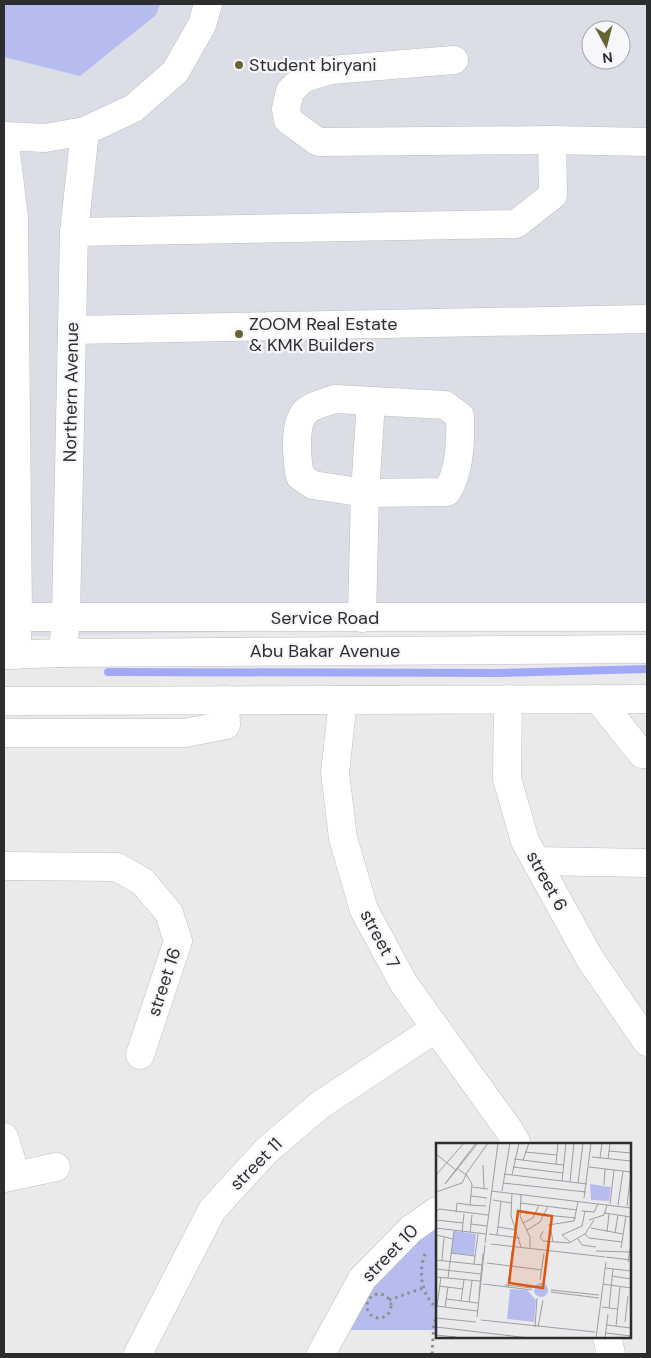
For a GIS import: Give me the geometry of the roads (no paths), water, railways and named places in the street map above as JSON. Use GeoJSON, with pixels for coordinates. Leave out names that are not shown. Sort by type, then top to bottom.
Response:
{"type":"FeatureCollection","features":[{"type":"Feature","properties":{"kind":"street"},"geometry":{"type":"LineString","coordinates":[[10,655],[10,414],[14,218],[4,136],[44,138],[85,131],[134,108],[175,72],[202,25],[208,4]]}},
{"type":"Feature","properties":{"kind":"street"},"geometry":{"type":"LineString","coordinates":[[454,60],[330,70],[304,78],[290,91],[286,109],[288,120],[318,142],[552,140],[647,142]]}},
{"type":"Feature","properties":{"kind":"street","name":"Northern Avenue"},"geometry":{"type":"LineString","coordinates":[[63,653],[66,616],[74,232],[85,131]]}},
{"type":"Feature","properties":{"kind":"street"},"geometry":{"type":"LineString","coordinates":[[74,232],[516,224],[552,195],[552,140]]}},
{"type":"Feature","properties":{"kind":"street"},"geometry":{"type":"LineString","coordinates":[[72,330],[647,319]]}},
{"type":"Feature","properties":{"kind":"street"},"geometry":{"type":"LineString","coordinates":[[335,398],[371,401],[445,405],[460,416],[461,433],[453,484],[448,492],[366,493],[313,484],[300,476],[297,451],[301,419],[306,411],[335,398]]}},
{"type":"Feature","properties":{"kind":"street"},"geometry":{"type":"LineString","coordinates":[[362,618],[371,401]]}},
{"type":"Feature","properties":{"kind":"street","name":"Service Road"},"geometry":{"type":"LineString","coordinates":[[11,617],[647,617]]}},
{"type":"Feature","properties":{"kind":"street","name":"Abu Bakar Avenue"},"geometry":{"type":"LineString","coordinates":[[10,655],[63,653],[647,649]]}},
{"type":"Feature","properties":{"kind":"street","name":"street 6"},"geometry":{"type":"LineString","coordinates":[[508,699],[507,779],[525,841],[590,960],[639,1019],[647,1042]]}},
{"type":"Feature","properties":{"kind":"street"},"geometry":{"type":"LineString","coordinates":[[598,699],[642,754],[647,754]]}},
{"type":"Feature","properties":{"kind":"street"},"geometry":{"type":"LineString","coordinates":[[4,701],[647,699]]}},
{"type":"Feature","properties":{"kind":"street"},"geometry":{"type":"LineString","coordinates":[[4,733],[185,733],[226,725],[225,700]]}},
{"type":"Feature","properties":{"kind":"street","name":"street 7"},"geometry":{"type":"LineString","coordinates":[[343,700],[335,773],[343,838],[364,910],[404,984],[516,1143]]}},
{"type":"Feature","properties":{"kind":"street"},"geometry":{"type":"LineString","coordinates":[[536,861],[647,863]]}},
{"type":"Feature","properties":{"kind":"street","name":"street 16"},"geometry":{"type":"LineString","coordinates":[[4,866],[117,867],[143,882],[169,913],[178,941],[140,1055]]}},
{"type":"Feature","properties":{"kind":"street","name":"street 11"},"geometry":{"type":"LineString","coordinates":[[138,1354],[212,1210],[218,1203],[267,1150],[320,1105],[436,1028]]}},
{"type":"Feature","properties":{"kind":"street"},"geometry":{"type":"LineString","coordinates":[[4,1137],[10,1177],[56,1167]]}},
{"type":"Feature","properties":{"kind":"street","name":"street 10"},"geometry":{"type":"LineString","coordinates":[[321,1354],[362,1279],[411,1228],[436,1212]]}},
{"type":"Feature","properties":{"kind":"street"},"geometry":{"type":"LineString","coordinates":[[607,1338],[611,1354]]}},
{"type":"Feature","properties":{"kind":"waterway"},"geometry":{"type":"LineString","coordinates":[[108,672],[499,673],[647,669]]}},
{"type":"Feature","properties":{"kind":"place","name":"Student biryani"},"geometry":{"type":"Point","coordinates":[239,65]}},
{"type":"Feature","properties":{"kind":"place","name":"ZOOM Real Estate & KMK Builders"},"geometry":{"type":"Point","coordinates":[239,334]}}]}
